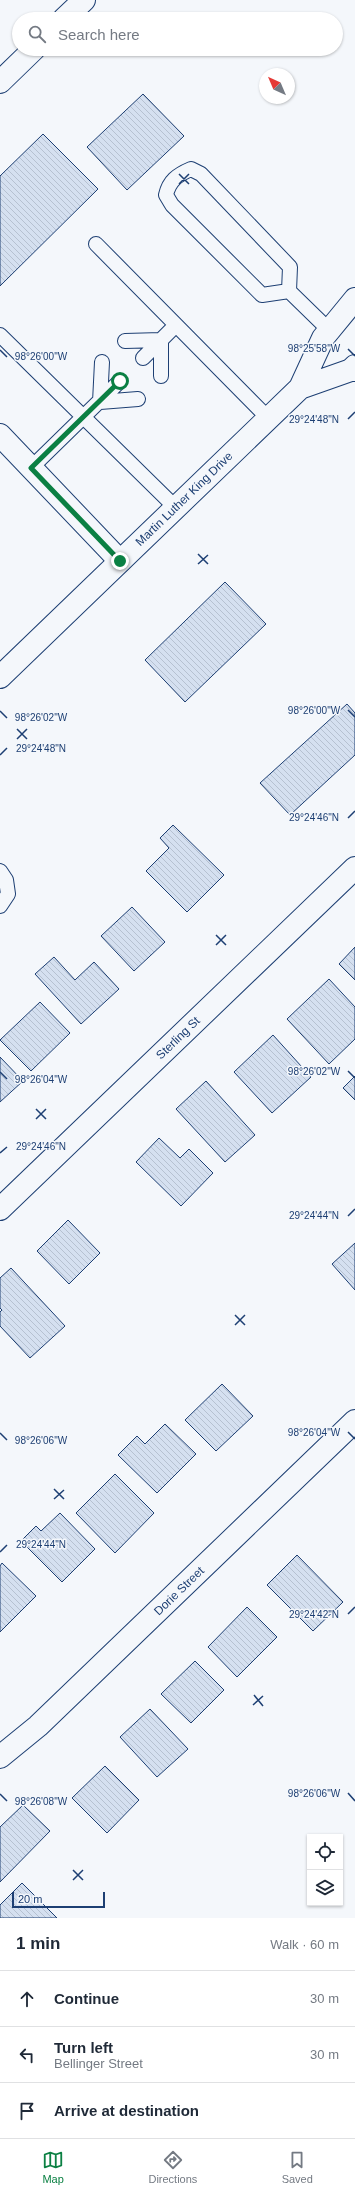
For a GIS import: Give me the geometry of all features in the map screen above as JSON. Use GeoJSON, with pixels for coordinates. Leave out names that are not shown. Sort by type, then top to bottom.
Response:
{"type":"FeatureCollection","features":[{"type":"Feature","properties":{"kind":"street"},"geometry":{"type":"LineString","coordinates":[[71,12],[84,0]]}},
{"type":"Feature","properties":{"kind":"street"},"geometry":{"type":"LineString","coordinates":[[0,82],[27,56]]}},
{"type":"Feature","properties":{"kind":"street","name":"Martin Luther King Drive"},"geometry":{"type":"LineString","coordinates":[[0,677],[300,388],[323,338],[355,299]]}},
{"type":"Feature","properties":{"kind":"street","name":"Martin Luther King Drive"},"geometry":{"type":"LineString","coordinates":[[300,388],[354,369]]}},
{"type":"Feature","properties":{"kind":"street"},"geometry":{"type":"LineString","coordinates":[[0,435],[120,561]]}},
{"type":"Feature","properties":{"kind":"street","name":"Sterling St"},"geometry":{"type":"LineString","coordinates":[[0,1209],[355,868]]}},
{"type":"Feature","properties":{"kind":"street","name":"Dorie Street"},"geometry":{"type":"LineString","coordinates":[[0,1757],[38,1726],[355,1421]]}},
{"type":"Feature","properties":{"kind":"lane"},"geometry":{"type":"LineString","coordinates":[[289,291],[262,295],[172,205],[166,195],[168,186],[179,174],[191,170],[201,174],[290,267],[289,291],[329,330]]}},
{"type":"Feature","properties":{"kind":"lane"},"geometry":{"type":"LineString","coordinates":[[96,244],[268,418]]}},
{"type":"Feature","properties":{"kind":"lane"},"geometry":{"type":"LineString","coordinates":[[143,358],[176,325]]}},
{"type":"Feature","properties":{"kind":"lane"},"geometry":{"type":"LineString","coordinates":[[0,335],[175,507]]}},
{"type":"Feature","properties":{"kind":"lane"},"geometry":{"type":"LineString","coordinates":[[125,341],[161,340]]}},
{"type":"Feature","properties":{"kind":"lane"},"geometry":{"type":"LineString","coordinates":[[161,340],[161,376]]}},
{"type":"Feature","properties":{"kind":"lane"},"geometry":{"type":"LineString","coordinates":[[100,402],[102,362]]}},
{"type":"Feature","properties":{"kind":"lane"},"geometry":{"type":"LineString","coordinates":[[31,468],[85,417],[120,381]]}},
{"type":"Feature","properties":{"kind":"lane"},"geometry":{"type":"LineString","coordinates":[[100,402],[138,399]]}},
{"type":"Feature","properties":{"kind":"lane"},"geometry":{"type":"LineString","coordinates":[[0,871],[6,880],[8,894],[0,906]]}},
{"type":"Feature","properties":{"kind":"building"},"geometry":{"type":"Polygon","coordinates":[[[143,94],[184,136],[127,190],[87,147],[143,94]]]}},
{"type":"Feature","properties":{"kind":"building"},"geometry":{"type":"Polygon","coordinates":[[[43,134],[98,189],[0,286],[0,176],[43,134]]]}},
{"type":"Feature","properties":{"kind":"building"},"geometry":{"type":"Polygon","coordinates":[[[225,582],[266,624],[185,702],[145,660],[225,582]]]}},
{"type":"Feature","properties":{"kind":"building"},"geometry":{"type":"Polygon","coordinates":[[[347,704],[355,713],[355,755],[290,815],[260,783],[347,704]]]}},
{"type":"Feature","properties":{"kind":"building"},"geometry":{"type":"Polygon","coordinates":[[[173,825],[224,875],[187,912],[146,871],[169,848],[160,838],[173,825]]]}},
{"type":"Feature","properties":{"kind":"building"},"geometry":{"type":"Polygon","coordinates":[[[132,907],[165,942],[134,971],[101,936],[132,907]]]}},
{"type":"Feature","properties":{"kind":"building"},"geometry":{"type":"Polygon","coordinates":[[[355,947],[355,980],[339,964],[355,947]]]}},
{"type":"Feature","properties":{"kind":"building"},"geometry":{"type":"Polygon","coordinates":[[[54,957],[75,980],[94,962],[119,989],[81,1024],[35,974],[54,957]]]}},
{"type":"Feature","properties":{"kind":"building"},"geometry":{"type":"Polygon","coordinates":[[[329,979],[355,1007],[355,1039],[329,1064],[287,1019],[329,979]]]}},
{"type":"Feature","properties":{"kind":"building"},"geometry":{"type":"Polygon","coordinates":[[[40,1002],[70,1033],[31,1071],[0,1040],[40,1002]]]}},
{"type":"Feature","properties":{"kind":"building"},"geometry":{"type":"Polygon","coordinates":[[[273,1035],[311,1077],[272,1113],[234,1072],[273,1035]]]}},
{"type":"Feature","properties":{"kind":"building"},"geometry":{"type":"Polygon","coordinates":[[[0,1057],[23,1081],[0,1102],[0,1057]]]}},
{"type":"Feature","properties":{"kind":"building"},"geometry":{"type":"Polygon","coordinates":[[[355,1076],[355,1100],[343,1088],[355,1076]]]}},
{"type":"Feature","properties":{"kind":"building"},"geometry":{"type":"Polygon","coordinates":[[[206,1081],[255,1135],[225,1162],[176,1109],[206,1081]]]}},
{"type":"Feature","properties":{"kind":"building"},"geometry":{"type":"Polygon","coordinates":[[[159,1138],[180,1158],[189,1149],[213,1173],[181,1206],[136,1162],[159,1138]]]}},
{"type":"Feature","properties":{"kind":"building"},"geometry":{"type":"Polygon","coordinates":[[[68,1220],[100,1253],[69,1284],[37,1251],[68,1220]]]}},
{"type":"Feature","properties":{"kind":"building"},"geometry":{"type":"Polygon","coordinates":[[[355,1243],[355,1290],[332,1264],[355,1243]]]}},
{"type":"Feature","properties":{"kind":"building"},"geometry":{"type":"Polygon","coordinates":[[[11,1268],[65,1326],[30,1358],[0,1326],[0,1312],[2,1310],[0,1308],[0,1278],[11,1268]]]}},
{"type":"Feature","properties":{"kind":"building"},"geometry":{"type":"Polygon","coordinates":[[[222,1384],[253,1416],[216,1451],[185,1420],[222,1384]]]}},
{"type":"Feature","properties":{"kind":"building"},"geometry":{"type":"Polygon","coordinates":[[[165,1424],[196,1454],[157,1493],[118,1455],[137,1436],[145,1444],[165,1424]]]}},
{"type":"Feature","properties":{"kind":"building"},"geometry":{"type":"Polygon","coordinates":[[[115,1474],[154,1513],[115,1553],[76,1513],[115,1474]]]}},
{"type":"Feature","properties":{"kind":"building"},"geometry":{"type":"Polygon","coordinates":[[[60,1513],[95,1549],[62,1582],[21,1541],[36,1526],[41,1531],[60,1513]]]}},
{"type":"Feature","properties":{"kind":"building"},"geometry":{"type":"Polygon","coordinates":[[[297,1555],[343,1602],[313,1631],[267,1585],[297,1555]]]}},
{"type":"Feature","properties":{"kind":"building"},"geometry":{"type":"Polygon","coordinates":[[[2,1563],[36,1596],[0,1632],[0,1566],[2,1563]]]}},
{"type":"Feature","properties":{"kind":"building"},"geometry":{"type":"Polygon","coordinates":[[[247,1607],[277,1637],[237,1677],[208,1647],[247,1607]]]}},
{"type":"Feature","properties":{"kind":"building"},"geometry":{"type":"Polygon","coordinates":[[[195,1661],[224,1690],[191,1723],[161,1694],[195,1661]]]}},
{"type":"Feature","properties":{"kind":"building"},"geometry":{"type":"Polygon","coordinates":[[[150,1709],[188,1749],[157,1777],[120,1737],[150,1709]]]}},
{"type":"Feature","properties":{"kind":"building"},"geometry":{"type":"Polygon","coordinates":[[[105,1766],[139,1800],[107,1833],[72,1798],[105,1766]]]}},
{"type":"Feature","properties":{"kind":"building"},"geometry":{"type":"Polygon","coordinates":[[[23,1805],[50,1831],[0,1882],[0,1827],[23,1805]]]}},
{"type":"Feature","properties":{"kind":"building"},"geometry":{"type":"Polygon","coordinates":[[[22,1883],[57,1918],[0,1918],[0,1905],[22,1883]]]}},
{"type":"Feature","properties":{"kind":"route"},"geometry":{"type":"LineString","coordinates":[[120,381],[85,417],[31,468],[120,561]]}}]}
